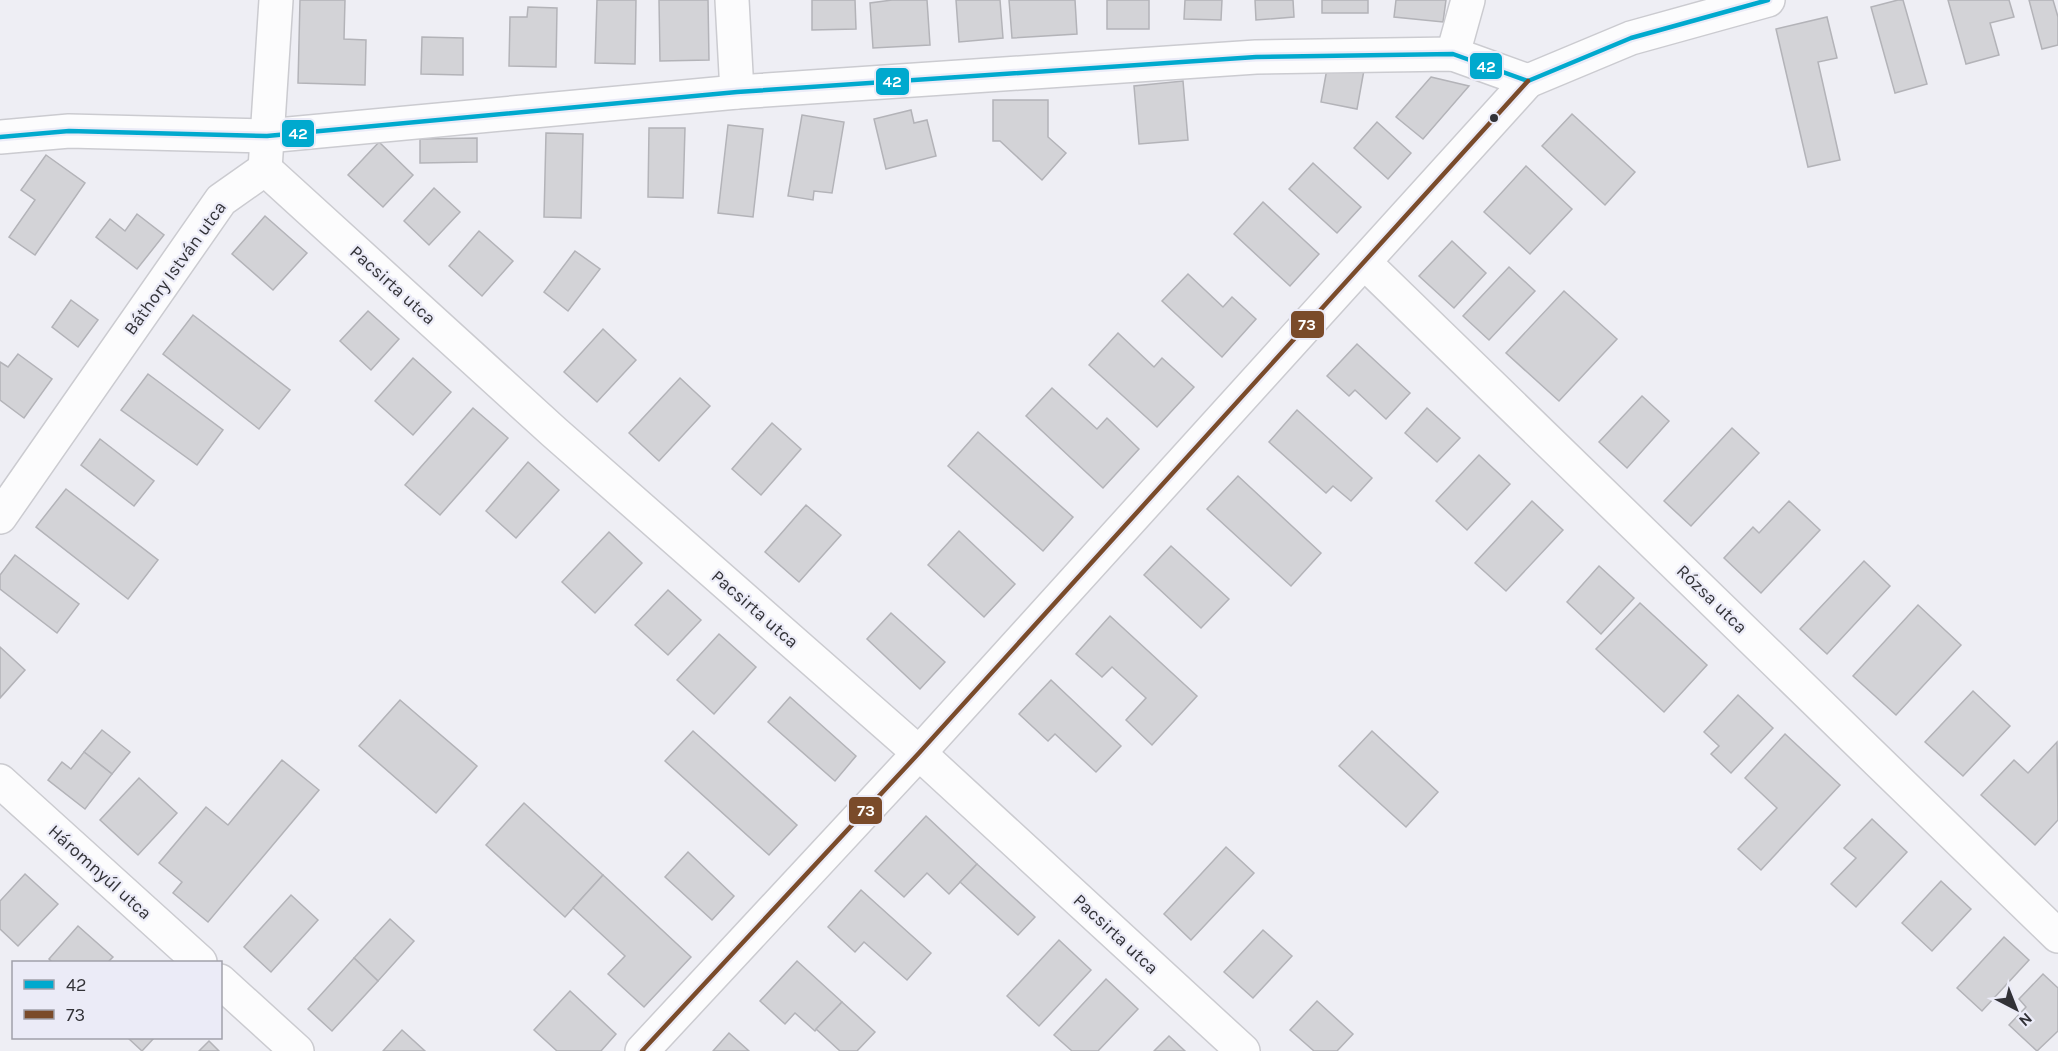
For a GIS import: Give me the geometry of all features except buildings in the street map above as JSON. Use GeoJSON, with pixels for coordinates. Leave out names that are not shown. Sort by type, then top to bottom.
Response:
{"type":"FeatureCollection","features":[{"type":"Feature","properties":{"kind":"street"},"geometry":{"type":"LineString","coordinates":[[265,169],[276,0]]}},
{"type":"Feature","properties":{"kind":"street"},"geometry":{"type":"LineString","coordinates":[[732,0],[737,93]]}},
{"type":"Feature","properties":{"kind":"street"},"geometry":{"type":"LineString","coordinates":[[1453,54],[1468,0]]}},
{"type":"Feature","properties":{"kind":"street"},"geometry":{"type":"LineString","coordinates":[[642,1051],[919,753],[1528,81],[1631,38],[1768,0]]}},
{"type":"Feature","properties":{"kind":"street"},"geometry":{"type":"LineString","coordinates":[[0,137],[69,131],[267,136],[737,93],[1256,57],[1453,54],[1528,81]]}},
{"type":"Feature","properties":{"kind":"street","name":"Báthory István utca"},"geometry":{"type":"LineString","coordinates":[[0,517],[221,200],[265,169]]}},
{"type":"Feature","properties":{"kind":"street","name":"Pacsirta utca"},"geometry":{"type":"LineString","coordinates":[[265,169],[554,432],[919,753],[1243,1051]]}},
{"type":"Feature","properties":{"kind":"street","name":"Rózsa utca"},"geometry":{"type":"LineString","coordinates":[[1365,263],[2058,936]]}},
{"type":"Feature","properties":{"kind":"street","name":"Háromnyúl utca"},"geometry":{"type":"LineString","coordinates":[[0,781],[198,961]]}},
{"type":"Feature","properties":{"kind":"street"},"geometry":{"type":"LineString","coordinates":[[222,983],[297,1051]]}},
{"type":"Feature","properties":{"kind":"transit line","name":"42"},"geometry":{"type":"LineString","coordinates":[[0,137],[69,131],[267,136],[737,92],[1256,57],[1453,54],[1528,81],[1631,38],[1768,0]]}},
{"type":"Feature","properties":{"kind":"transit line","name":"73"},"geometry":{"type":"LineString","coordinates":[[642,1051],[919,753],[1528,81]]}}]}
